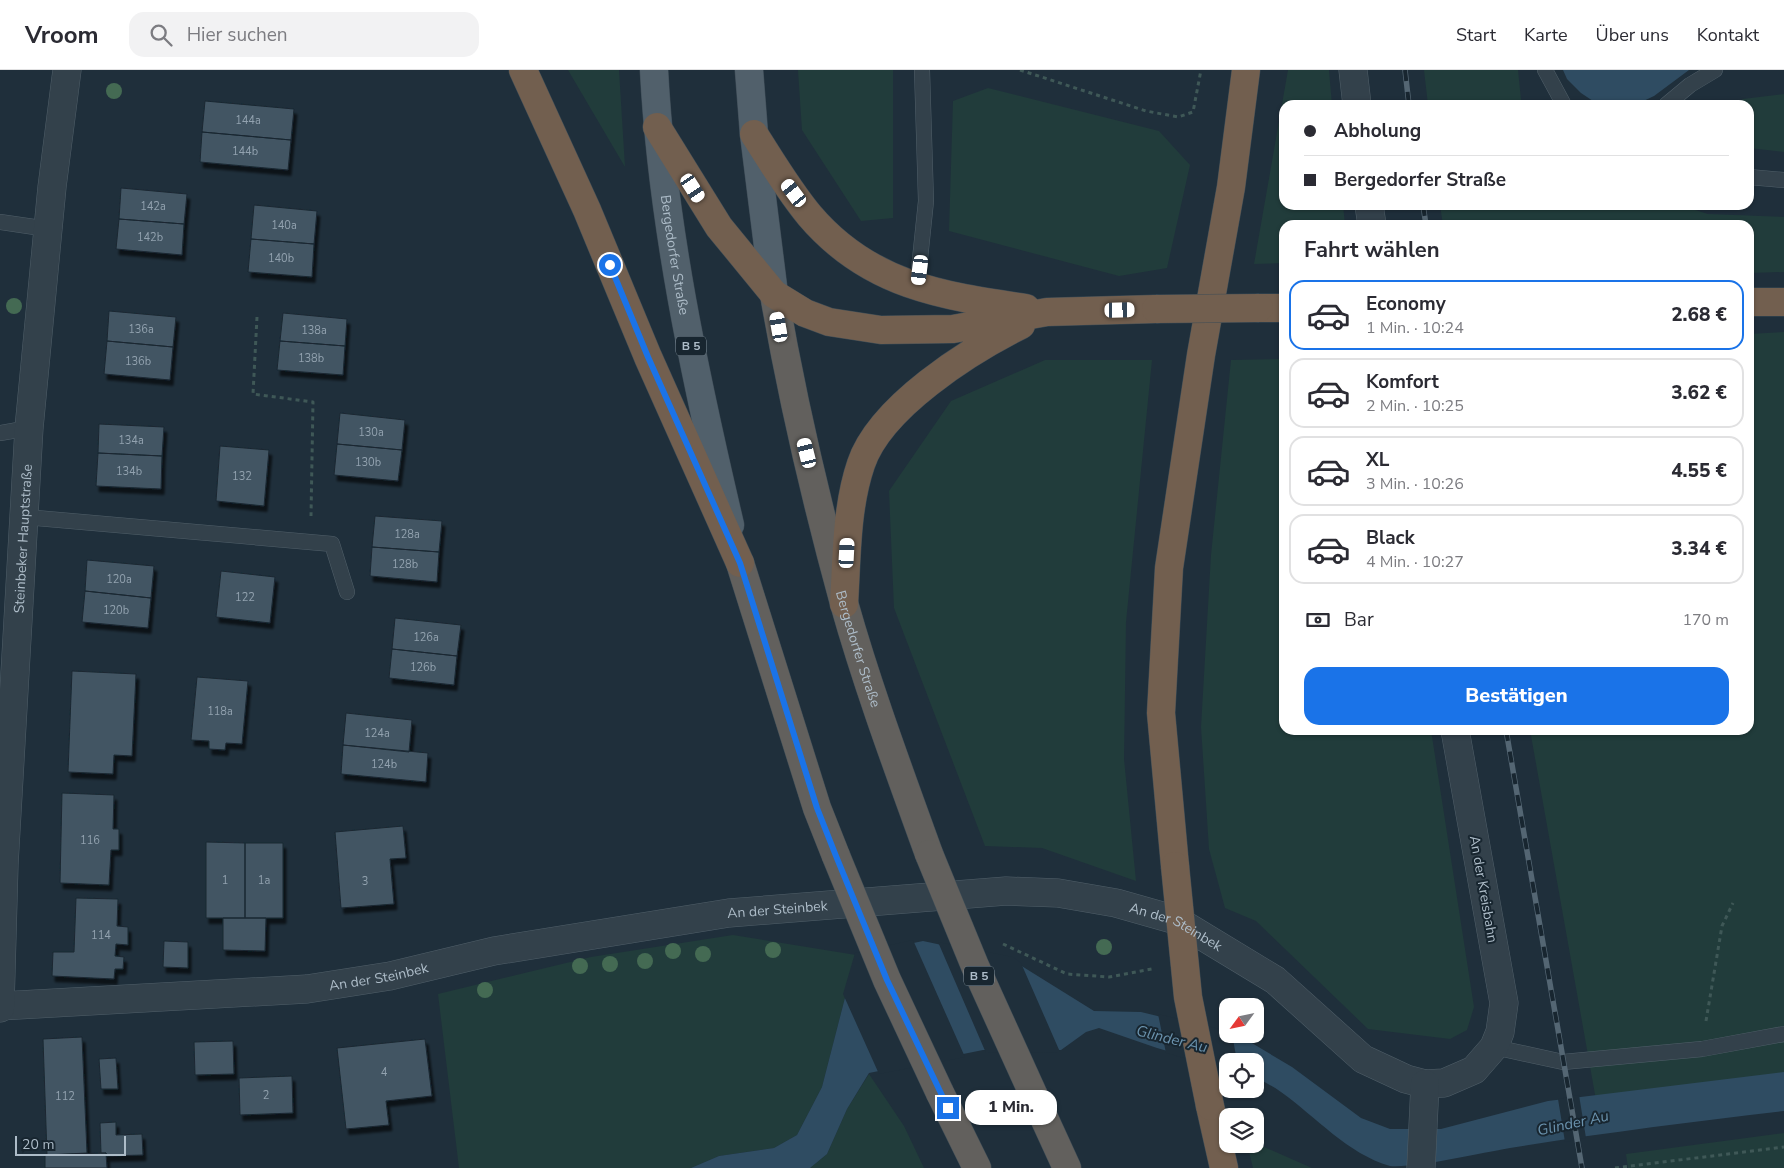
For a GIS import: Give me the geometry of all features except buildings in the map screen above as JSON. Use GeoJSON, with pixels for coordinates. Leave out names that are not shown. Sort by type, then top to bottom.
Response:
{"type":"FeatureCollection","features":[{"type":"Feature","properties":{"kind":"highway"},"geometry":{"type":"LineString","coordinates":[[523,70],[587,210],[648,357],[740,563]]}},
{"type":"Feature","properties":{"kind":"highway"},"geometry":{"type":"LineString","coordinates":[[1224,1168],[1188,997],[1174,866],[1161,713],[1169,568],[1201,355],[1231,186],[1246,70]]}},
{"type":"Feature","properties":{"kind":"highway"},"geometry":{"type":"LineString","coordinates":[[657,127],[719,227],[774,294],[805,313],[829,322],[881,330],[953,329],[1047,312],[1272,308]]}},
{"type":"Feature","properties":{"kind":"highway"},"geometry":{"type":"LineString","coordinates":[[754,134],[810,216],[834,240],[873,268],[918,288],[955,298],[1047,312]]}},
{"type":"Feature","properties":{"kind":"highway","name":"Bergedorfer Straße"},"geometry":{"type":"LineString","coordinates":[[774,294],[788,377],[844,604],[887,737],[929,854],[975,966],[1067,1168]]}},
{"type":"Feature","properties":{"kind":"highway"},"geometry":{"type":"LineString","coordinates":[[1754,302],[1784,302]]}},
{"type":"Feature","properties":{"kind":"highway"},"geometry":{"type":"LineString","coordinates":[[844,604],[853,492],[861,463],[872,438],[888,418],[909,399],[957,364],[994,338],[1047,312]]}},
{"type":"Feature","properties":{"kind":"highway","name":"Bergedorfer Straße"},"geometry":{"type":"LineString","coordinates":[[740,563],[817,808],[887,980],[977,1168]]}},
{"type":"Feature","properties":{"kind":"main road","name":"Bergedorfer Straße"},"geometry":{"type":"LineString","coordinates":[[654,70],[657,127],[698,390],[740,563]]}},
{"type":"Feature","properties":{"kind":"main road","name":"Bergedorfer Straße"},"geometry":{"type":"LineString","coordinates":[[748,70],[774,294]]}},
{"type":"Feature","properties":{"kind":"street","name":"Steinbeker Hauptstraße"},"geometry":{"type":"LineString","coordinates":[[0,1007],[2,865],[29,428],[48,229],[67,70]]}},
{"type":"Feature","properties":{"kind":"street"},"geometry":{"type":"LineString","coordinates":[[1353,70],[1356,100]]}},
{"type":"Feature","properties":{"kind":"street","name":"An der Kreisbahn"},"geometry":{"type":"LineString","coordinates":[[1456,735],[1504,1003],[1500,1032],[1494,1048]]}},
{"type":"Feature","properties":{"kind":"street","name":"An der Steinbek"},"geometry":{"type":"LineString","coordinates":[[0,1007],[307,989],[390,976],[494,951],[729,913],[1006,891],[1058,893],[1116,903],[1176,920],[1275,980],[1364,1059],[1406,1079],[1425,1084],[1444,1083],[1474,1070],[1494,1048]]}},
{"type":"Feature","properties":{"kind":"street"},"geometry":{"type":"LineString","coordinates":[[1421,1168],[1425,1084]]}},
{"type":"Feature","properties":{"kind":"lane"},"geometry":{"type":"LineString","coordinates":[[918,288],[926,201],[922,70]]}},
{"type":"Feature","properties":{"kind":"lane"},"geometry":{"type":"LineString","coordinates":[[1544,70],[1561,100]]}},
{"type":"Feature","properties":{"kind":"lane"},"geometry":{"type":"LineString","coordinates":[[1672,100],[1715,70]]}},
{"type":"Feature","properties":{"kind":"lane"},"geometry":{"type":"LineString","coordinates":[[1754,177],[1784,180]]}},
{"type":"Feature","properties":{"kind":"lane"},"geometry":{"type":"LineString","coordinates":[[0,222],[48,229]]}},
{"type":"Feature","properties":{"kind":"lane"},"geometry":{"type":"LineString","coordinates":[[0,432],[29,428]]}},
{"type":"Feature","properties":{"kind":"lane"},"geometry":{"type":"LineString","coordinates":[[25,517],[332,544],[347,592]]}},
{"type":"Feature","properties":{"kind":"lane"},"geometry":{"type":"LineString","coordinates":[[1494,1048],[1563,1062],[1702,1049],[1784,1034]]}},
{"type":"Feature","properties":{"kind":"path"},"geometry":{"type":"LineString","coordinates":[[1020,70],[1096,96],[1178,117],[1193,112],[1201,70]]}},
{"type":"Feature","properties":{"kind":"path"},"geometry":{"type":"LineString","coordinates":[[257,317],[253,394],[314,402],[311,542]]}},
{"type":"Feature","properties":{"kind":"path"},"geometry":{"type":"LineString","coordinates":[[1702,1049],[1722,926],[1733,903]]}},
{"type":"Feature","properties":{"kind":"path"},"geometry":{"type":"LineString","coordinates":[[1000,942],[1067,974],[1109,977],[1158,967]]}},
{"type":"Feature","properties":{"kind":"path"},"geometry":{"type":"LineString","coordinates":[[1615,1168],[1784,1147]]}},
{"type":"Feature","properties":{"kind":"green space"},"geometry":{"type":"Polygon","coordinates":[[[568,70],[619,70],[625,167],[568,70]]]}},
{"type":"Feature","properties":{"kind":"green space"},"geometry":{"type":"Polygon","coordinates":[[[798,70],[893,70],[893,218],[861,221],[802,130],[798,70]]]}},
{"type":"Feature","properties":{"kind":"green space"},"geometry":{"type":"Polygon","coordinates":[[[1288,70],[1329,70],[1332,100],[1283,100],[1288,70]]]}},
{"type":"Feature","properties":{"kind":"green space"},"geometry":{"type":"Polygon","coordinates":[[[1424,70],[1518,70],[1521,100],[1427,100],[1424,70]]]}},
{"type":"Feature","properties":{"kind":"green space"},"geometry":{"type":"Polygon","coordinates":[[[988,88],[1159,131],[1190,165],[1167,268],[1119,276],[949,231],[953,101],[988,88]]]}},
{"type":"Feature","properties":{"kind":"green space"},"geometry":{"type":"Polygon","coordinates":[[[1784,94],[1784,152],[1754,149],[1754,100],[1742,100],[1784,94]]]}},
{"type":"Feature","properties":{"kind":"green space"},"geometry":{"type":"Polygon","coordinates":[[[1279,121],[1279,210],[1344,210],[1344,220],[1279,220],[1279,263],[1254,264],[1279,121]]]}},
{"type":"Feature","properties":{"kind":"green space"},"geometry":{"type":"Polygon","coordinates":[[[1441,210],[1695,210],[1708,214],[1784,217],[1784,272],[1754,273],[1754,220],[1442,220],[1441,210]]]}},
{"type":"Feature","properties":{"kind":"green space"},"geometry":{"type":"Polygon","coordinates":[[[1784,332],[1784,1077],[1596,1100],[1531,735],[1754,735],[1754,334],[1784,332]]]}},
{"type":"Feature","properties":{"kind":"green space"},"geometry":{"type":"Polygon","coordinates":[[[1279,359],[1279,735],[1432,735],[1474,1007],[1467,1030],[1450,1039],[1368,1029],[1256,921],[1225,908],[1209,849],[1201,727],[1211,555],[1231,360],[1279,359]]]}},
{"type":"Feature","properties":{"kind":"green space"},"geometry":{"type":"Polygon","coordinates":[[[1045,360],[1152,360],[1126,622],[1124,759],[1136,881],[1042,848],[985,846],[894,608],[889,491],[951,401],[1045,360]]]}},
{"type":"Feature","properties":{"kind":"green space"},"geometry":{"type":"Polygon","coordinates":[[[733,935],[856,955],[822,1087],[797,1135],[774,1148],[719,1156],[691,1168],[459,1168],[438,994],[591,957],[733,935]]]}},
{"type":"Feature","properties":{"kind":"green space"},"geometry":{"type":"Polygon","coordinates":[[[869,1074],[904,1126],[924,1168],[810,1168],[827,1154],[847,1109],[869,1074]]]}},
{"type":"Feature","properties":{"kind":"green space"},"geometry":{"type":"Polygon","coordinates":[[[1784,1133],[1784,1168],[1628,1168],[1626,1154],[1784,1133]]]}},
{"type":"Feature","properties":{"kind":"green space"},"geometry":{"type":"Polygon","coordinates":[[[1264,1147],[1312,1168],[1253,1168],[1249,1153],[1264,1153],[1264,1147]]]}},
{"type":"Feature","properties":{"kind":"water"},"geometry":{"type":"Polygon","coordinates":[[[1563,70],[1689,70],[1654,96],[1646,100],[1592,100],[1581,93],[1567,79],[1563,70]]]}},
{"type":"Feature","properties":{"kind":"water","name":"Glinder Au"},"geometry":{"type":"Polygon","coordinates":[[[923,941],[1012,960],[1094,1011],[1141,1012],[1219,1031],[1219,1043],[1252,1043],[1292,1067],[1361,1118],[1390,1129],[1441,1129],[1548,1101],[1784,1072],[1784,1111],[1578,1137],[1432,1163],[1390,1166],[1360,1153],[1346,1144],[1281,1092],[1264,1082],[1264,1053],[1219,1053],[1219,1066],[1157,1048],[1099,1028],[1086,1032],[1061,1050],[983,1050],[869,1073],[847,1109],[827,1154],[810,1168],[691,1168],[719,1156],[774,1148],[797,1135],[822,1087],[856,955],[923,941]]]}},
{"type":"Feature","properties":{"kind":"pier"},"geometry":{"type":"Polygon","coordinates":[[[913,940],[965,1057],[879,1074],[843,994],[855,953],[913,940]]]}},
{"type":"Feature","properties":{"kind":"pier"},"geometry":{"type":"Polygon","coordinates":[[[938,942],[1013,957],[1021,963],[1060,1052],[986,1053],[938,942]]]}},
{"type":"Feature","properties":{"kind":"pier"},"geometry":{"type":"Polygon","coordinates":[[[1158,1014],[1219,1029],[1219,1043],[1234,1043],[1236,1053],[1219,1053],[1219,1068],[1166,1053],[1158,1014]]]}},
{"type":"Feature","properties":{"kind":"pier"},"geometry":{"type":"Polygon","coordinates":[[[1579,1095],[1586,1138],[1565,1142],[1558,1099],[1579,1095]]]}},
{"type":"Feature","properties":{"kind":"railway"},"geometry":{"type":"LineString","coordinates":[[1405,70],[1408,100]]}},
{"type":"Feature","properties":{"kind":"railway"},"geometry":{"type":"LineString","coordinates":[[1424,210],[1425,220]]}},
{"type":"Feature","properties":{"kind":"railway"},"geometry":{"type":"LineString","coordinates":[[1507,735],[1582,1168]]}},
{"type":"Feature","properties":{"kind":"route"},"geometry":{"type":"LineString","coordinates":[[610,265],[648,357],[740,563],[817,808],[836,856],[887,980],[948,1108]]}}]}
